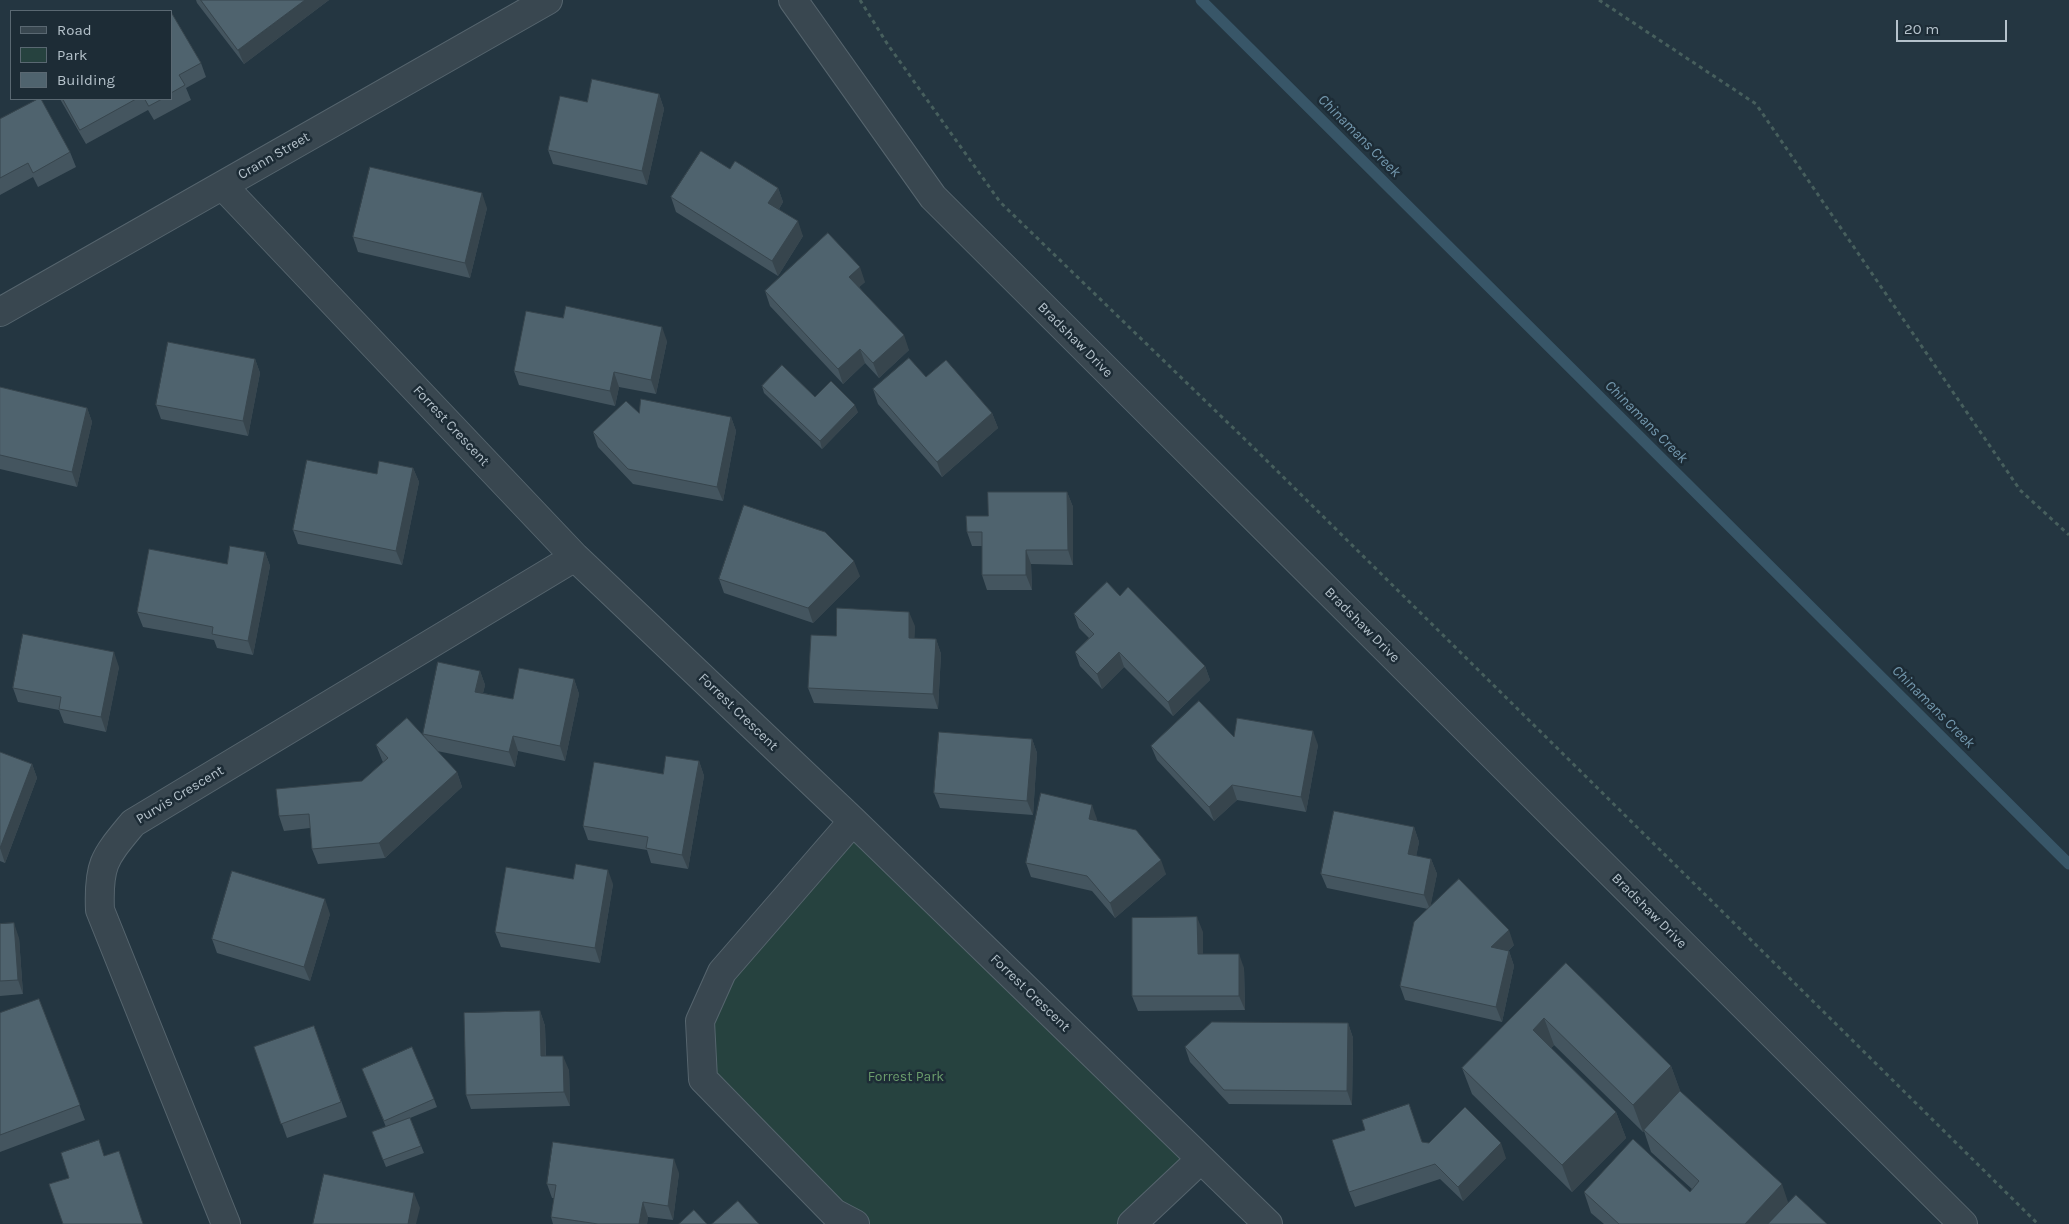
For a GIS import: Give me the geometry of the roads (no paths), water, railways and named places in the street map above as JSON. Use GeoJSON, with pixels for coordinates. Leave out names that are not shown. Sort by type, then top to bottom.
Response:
{"type":"FeatureCollection","features":[{"type":"Feature","properties":{"kind":"street","name":"Crann Street"},"geometry":{"type":"LineString","coordinates":[[0,312],[548,0]]}},
{"type":"Feature","properties":{"kind":"street","name":"Bradshaw Drive"},"geometry":{"type":"LineString","coordinates":[[793,0],[933,198],[1963,1224]]}},
{"type":"Feature","properties":{"kind":"street","name":"Forrest Crescent"},"geometry":{"type":"LineString","coordinates":[[223,186],[575,557],[853,821],[1268,1224]]}},
{"type":"Feature","properties":{"kind":"street","name":"Purvis Crescent"},"geometry":{"type":"LineString","coordinates":[[226,1224],[100,910],[99,882],[107,854],[134,823],[575,557]]}},
{"type":"Feature","properties":{"kind":"street"},"geometry":{"type":"LineString","coordinates":[[853,821],[722,972],[700,1021],[703,1080],[834,1213],[855,1224]]}},
{"type":"Feature","properties":{"kind":"street"},"geometry":{"type":"LineString","coordinates":[[1132,1224],[1201,1159]]}},
{"type":"Feature","properties":{"kind":"waterway","name":"Chinamans Creek"},"geometry":{"type":"LineString","coordinates":[[1201,0],[2069,864]]}},
{"type":"Feature","properties":{"kind":"park label","name":"Forrest Park"},"geometry":{"type":"Point","coordinates":[906,1077]}}]}
